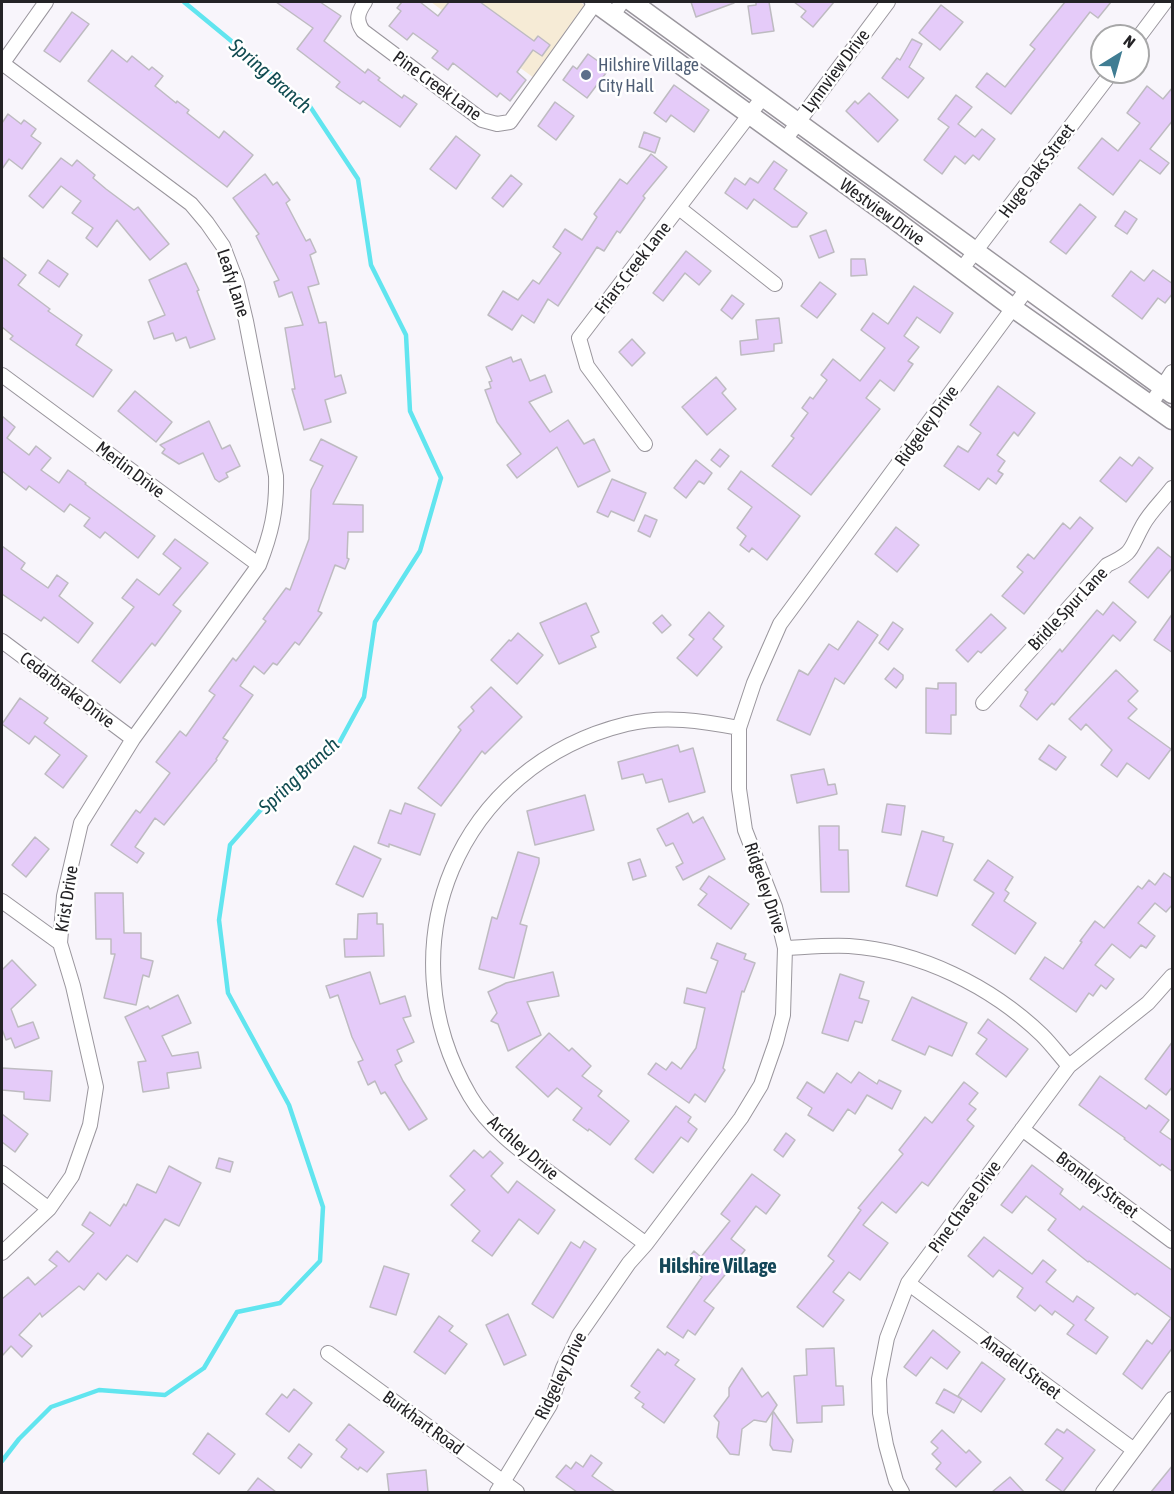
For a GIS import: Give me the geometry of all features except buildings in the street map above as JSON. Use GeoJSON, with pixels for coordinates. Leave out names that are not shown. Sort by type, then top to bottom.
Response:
{"type":"FeatureCollection","features":[{"type":"Feature","properties":{"kind":"main road","name":"Westview Drive"},"geometry":{"type":"LineString","coordinates":[[595,2],[618,8],[784,141],[1173,420]]}},
{"type":"Feature","properties":{"kind":"main road","name":"Westview Drive"},"geometry":{"type":"LineString","coordinates":[[632,2],[1027,289],[1169,384]]}},
{"type":"Feature","properties":{"kind":"street","name":"Pine Creek Lane"},"geometry":{"type":"LineString","coordinates":[[364,2],[358,18],[363,31],[482,120],[497,124],[510,122],[595,2]]}},
{"type":"Feature","properties":{"kind":"street","name":"Lynnview Drive"},"geometry":{"type":"LineString","coordinates":[[784,141],[888,2]]}},
{"type":"Feature","properties":{"kind":"street"},"geometry":{"type":"LineString","coordinates":[[1148,24],[1165,2]]}},
{"type":"Feature","properties":{"kind":"street"},"geometry":{"type":"LineString","coordinates":[[2,63],[40,4]]}},
{"type":"Feature","properties":{"kind":"street","name":"Leafy Lane"},"geometry":{"type":"LineString","coordinates":[[2,63],[191,204],[222,246],[234,274],[246,321],[276,476],[274,521],[271,536],[259,565]]}},
{"type":"Feature","properties":{"kind":"street","name":"Huge Oaks Street"},"geometry":{"type":"LineString","coordinates":[[961,270],[1103,84]]}},
{"type":"Feature","properties":{"kind":"street","name":"Friars Creek Lane"},"geometry":{"type":"LineString","coordinates":[[645,444],[587,366],[579,338],[763,98]]}},
{"type":"Feature","properties":{"kind":"street"},"geometry":{"type":"LineString","coordinates":[[680,208],[775,284]]}},
{"type":"Feature","properties":{"kind":"street","name":"Ridgeley Drive"},"geometry":{"type":"LineString","coordinates":[[500,1488],[550,1405],[563,1368],[579,1335],[629,1263],[646,1244],[741,1118],[761,1085],[776,1042],[783,1015],[785,948],[775,907],[746,830],[740,789],[739,728],[754,683],[780,624],[1027,289]]}},
{"type":"Feature","properties":{"kind":"street","name":"Merlin Drive"},"geometry":{"type":"LineString","coordinates":[[2,375],[259,565]]}},
{"type":"Feature","properties":{"kind":"street"},"geometry":{"type":"LineString","coordinates":[[1151,404],[1169,384]]}},
{"type":"Feature","properties":{"kind":"street","name":"Bridle Spur Lane"},"geometry":{"type":"LineString","coordinates":[[983,703],[1107,565],[1126,557],[1136,542],[1143,524],[1173,488]]}},
{"type":"Feature","properties":{"kind":"street","name":"Krist Drive"},"geometry":{"type":"LineString","coordinates":[[2,1253],[50,1209],[72,1176],[90,1125],[96,1087],[81,1018],[60,943],[64,896],[81,823],[133,739],[259,565]]}},
{"type":"Feature","properties":{"kind":"street","name":"Cedarbrake Drive"},"geometry":{"type":"LineString","coordinates":[[2,641],[133,739]]}},
{"type":"Feature","properties":{"kind":"street","name":"Archley Drive"},"geometry":{"type":"LineString","coordinates":[[646,1244],[525,1154],[496,1128],[471,1097],[456,1069],[442,1034],[432,987],[432,941],[441,895],[459,853],[484,814],[505,790],[534,767],[589,735],[628,723],[661,719],[706,722],[739,728]]}},
{"type":"Feature","properties":{"kind":"street"},"geometry":{"type":"LineString","coordinates":[[2,901],[60,943]]}},
{"type":"Feature","properties":{"kind":"street"},"geometry":{"type":"LineString","coordinates":[[785,948],[849,946],[912,958],[953,975],[1006,1005],[1042,1036],[1069,1066]]}},
{"type":"Feature","properties":{"kind":"street","name":"Pine Chase Drive"},"geometry":{"type":"LineString","coordinates":[[902,1492],[896,1481],[884,1434],[880,1413],[879,1379],[887,1338],[908,1283],[1069,1066],[1148,1003],[1173,976]]}},
{"type":"Feature","properties":{"kind":"street","name":"Bromley Street"},"geometry":{"type":"LineString","coordinates":[[1022,1129],[1173,1241]]}},
{"type":"Feature","properties":{"kind":"street"},"geometry":{"type":"LineString","coordinates":[[2,1173],[50,1209]]}},
{"type":"Feature","properties":{"kind":"street","name":"Anadell Street"},"geometry":{"type":"LineString","coordinates":[[908,1283],[1134,1450]]}},
{"type":"Feature","properties":{"kind":"street","name":"Burkhart Road"},"geometry":{"type":"LineString","coordinates":[[328,1353],[500,1488],[518,1492]]}},
{"type":"Feature","properties":{"kind":"street"},"geometry":{"type":"LineString","coordinates":[[1103,1492],[1173,1399]]}},
{"type":"Feature","properties":{"kind":"shaded area"},"geometry":{"type":"Polygon","coordinates":[[[431,2],[580,2],[586,6],[534,78],[431,2]]]}},
{"type":"Feature","properties":{"kind":"waterway","name":"Spring Branch"},"geometry":{"type":"LineString","coordinates":[[2,1461],[19,1439],[51,1407],[99,1390],[165,1395],[204,1368],[237,1312],[280,1303],[320,1261],[323,1207],[289,1105],[228,993],[219,920],[230,845],[279,789],[338,745],[364,697],[375,622],[420,551],[441,478],[410,411],[406,335],[371,265],[358,179],[309,105],[184,2]]}},
{"type":"Feature","properties":{"kind":"place","name":"Hilshire Village City Hall"},"geometry":{"type":"Point","coordinates":[586,75]}},
{"type":"Feature","properties":{"kind":"district","name":"Hilshire Village"},"geometry":{"type":"Point","coordinates":[718,1266]}}]}
